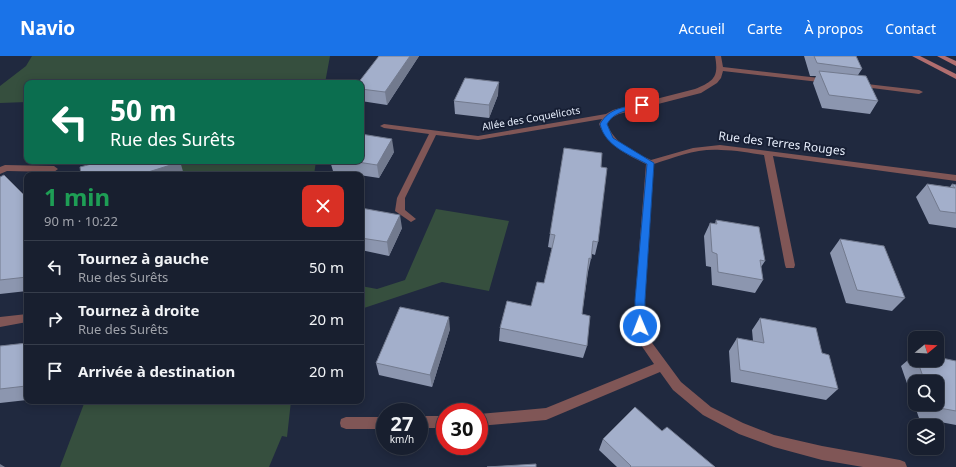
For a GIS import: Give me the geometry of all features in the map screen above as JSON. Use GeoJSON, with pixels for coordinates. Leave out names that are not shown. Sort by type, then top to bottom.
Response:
{"type":"FeatureCollection","features":[{"type":"Feature","properties":{"kind":"main road"},"geometry":{"type":"LineString","coordinates":[[915,56],[956,76]]}},
{"type":"Feature","properties":{"kind":"main road"},"geometry":{"type":"LineString","coordinates":[[940,56],[956,64]]}},
{"type":"Feature","properties":{"kind":"street"},"geometry":{"type":"LineString","coordinates":[[718,56],[721,69],[832,82]]}},
{"type":"Feature","properties":{"kind":"street","name":"Allée des Coquelicots"},"geometry":{"type":"LineString","coordinates":[[384,126],[478,138],[608,116],[628,108],[698,92],[716,81],[721,69]]}},
{"type":"Feature","properties":{"kind":"street"},"geometry":{"type":"LineString","coordinates":[[848,84],[919,92]]}},
{"type":"Feature","properties":{"kind":"street"},"geometry":{"type":"LineString","coordinates":[[608,116],[603,124],[605,132],[610,139],[627,151],[650,163],[640,300],[640,326],[645,342],[677,386],[707,411],[740,428],[774,441],[900,467]]}},
{"type":"Feature","properties":{"kind":"street"},"geometry":{"type":"LineString","coordinates":[[411,219],[400,211],[400,198],[434,132]]}},
{"type":"Feature","properties":{"kind":"street","name":"Rue des Terres Rouges"},"geometry":{"type":"LineString","coordinates":[[650,163],[701,148],[720,147],[956,178]]}},
{"type":"Feature","properties":{"kind":"street"},"geometry":{"type":"LineString","coordinates":[[768,154],[790,265]]}},
{"type":"Feature","properties":{"kind":"street"},"geometry":{"type":"LineString","coordinates":[[0,171],[6,168],[54,169]]}},
{"type":"Feature","properties":{"kind":"street"},"geometry":{"type":"LineString","coordinates":[[0,322],[24,318]]}},
{"type":"Feature","properties":{"kind":"street"},"geometry":{"type":"LineString","coordinates":[[488,419],[546,414],[662,366]]}},
{"type":"Feature","properties":{"kind":"street"},"geometry":{"type":"LineString","coordinates":[[346,423],[376,422]]}},
{"type":"Feature","properties":{"kind":"green space"},"geometry":{"type":"Polygon","coordinates":[[[32,56],[330,56],[326,80],[24,80],[24,102],[0,103],[0,86],[26,66],[32,56]]]}},
{"type":"Feature","properties":{"kind":"green space"},"geometry":{"type":"Polygon","coordinates":[[[177,164],[316,164],[314,172],[173,172],[177,164]]]}},
{"type":"Feature","properties":{"kind":"green space"},"geometry":{"type":"Polygon","coordinates":[[[436,209],[509,221],[489,291],[442,282],[364,308],[364,287],[377,289],[405,280],[436,209]]]}},
{"type":"Feature","properties":{"kind":"green space"},"geometry":{"type":"Polygon","coordinates":[[[84,404],[291,404],[287,437],[282,436],[269,467],[60,467],[84,404]]]}},
{"type":"Feature","properties":{"kind":"building"},"geometry":{"type":"Polygon","coordinates":[[[379,56],[410,56],[385,92],[364,89],[364,80],[360,80],[379,56]]]}},
{"type":"Feature","properties":{"kind":"building"},"geometry":{"type":"Polygon","coordinates":[[[814,56],[856,56],[862,69],[817,63],[814,56]]]}},
{"type":"Feature","properties":{"kind":"building"},"geometry":{"type":"Polygon","coordinates":[[[819,71],[866,76],[878,101],[829,95],[819,71]]]}},
{"type":"Feature","properties":{"kind":"building"},"geometry":{"type":"Polygon","coordinates":[[[465,78],[499,82],[489,105],[454,101],[465,78]]]}},
{"type":"Feature","properties":{"kind":"building"},"geometry":{"type":"Polygon","coordinates":[[[364,134],[392,139],[377,165],[364,163],[364,134]]]}},
{"type":"Feature","properties":{"kind":"building"},"geometry":{"type":"Polygon","coordinates":[[[564,148],[602,153],[601,167],[607,168],[598,242],[593,241],[591,259],[589,258],[582,314],[590,316],[587,346],[500,328],[507,301],[531,306],[537,282],[544,283],[555,235],[550,234],[564,148]]]}},
{"type":"Feature","properties":{"kind":"building"},"geometry":{"type":"Polygon","coordinates":[[[92,164],[174,164],[148,172],[81,172],[80,167],[92,164]]]}},
{"type":"Feature","properties":{"kind":"building"},"geometry":{"type":"Polygon","coordinates":[[[4,175],[24,195],[24,277],[0,280],[0,177],[4,175]]]}},
{"type":"Feature","properties":{"kind":"building"},"geometry":{"type":"Polygon","coordinates":[[[927,184],[955,188],[952,184],[956,185],[956,213],[940,211],[927,184]]]}},
{"type":"Feature","properties":{"kind":"building"},"geometry":{"type":"Polygon","coordinates":[[[364,209],[400,215],[387,242],[364,238],[364,209]]]}},
{"type":"Feature","properties":{"kind":"building"},"geometry":{"type":"Polygon","coordinates":[[[716,220],[759,227],[765,261],[760,260],[763,280],[718,272],[717,254],[712,252],[710,223],[717,224],[716,220]]]}},
{"type":"Feature","properties":{"kind":"building"},"geometry":{"type":"Polygon","coordinates":[[[840,239],[884,246],[905,298],[857,290],[840,239]]]}},
{"type":"Feature","properties":{"kind":"building"},"geometry":{"type":"Polygon","coordinates":[[[400,307],[449,317],[430,375],[376,363],[400,307]]]}},
{"type":"Feature","properties":{"kind":"building"},"geometry":{"type":"Polygon","coordinates":[[[760,318],[816,328],[822,353],[829,355],[838,389],[740,370],[737,338],[764,343],[760,318]]]}},
{"type":"Feature","properties":{"kind":"building"},"geometry":{"type":"Polygon","coordinates":[[[24,343],[24,386],[0,389],[0,346],[24,343]]]}},
{"type":"Feature","properties":{"kind":"building"},"geometry":{"type":"Polygon","coordinates":[[[944,358],[956,361],[956,411],[944,409],[944,375],[922,375],[920,367],[944,367],[944,358]]]}},
{"type":"Feature","properties":{"kind":"building"},"geometry":{"type":"Polygon","coordinates":[[[635,407],[662,431],[667,427],[715,467],[630,467],[631,466],[603,439],[635,407]]]}},
{"type":"Feature","properties":{"kind":"building"},"geometry":{"type":"Polygon","coordinates":[[[536,464],[536,467],[487,467],[536,464]]]}},
{"type":"Feature","properties":{"kind":"route"},"geometry":{"type":"LineString","coordinates":[[640,326],[640,300],[650,163],[627,151],[610,139],[605,132],[603,124],[608,116],[616,112],[642,105]]}}]}
